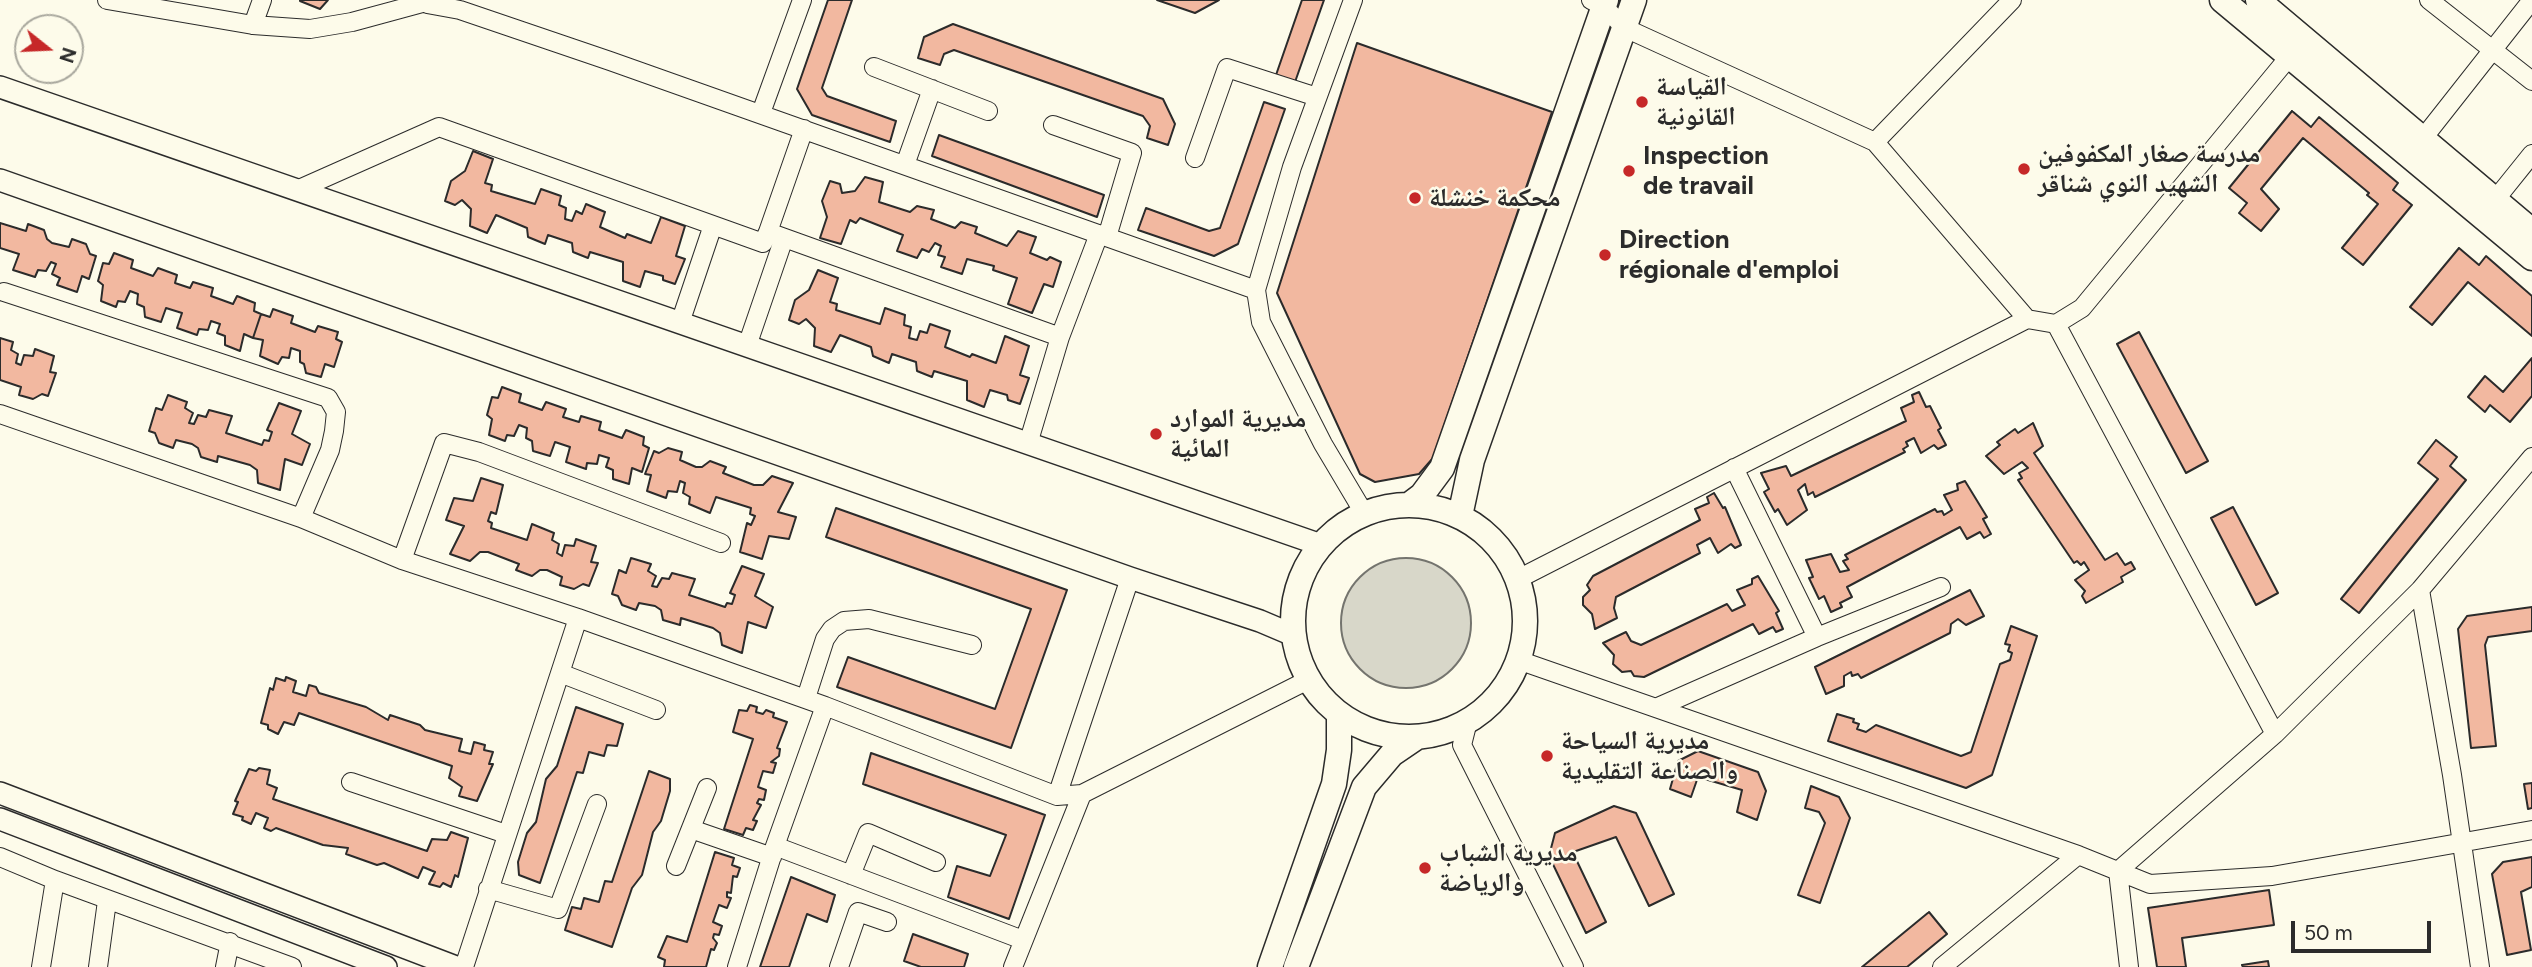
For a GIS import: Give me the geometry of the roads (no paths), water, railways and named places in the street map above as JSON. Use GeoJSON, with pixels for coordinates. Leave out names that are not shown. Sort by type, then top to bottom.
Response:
{"type":"FeatureCollection","features":[{"type":"Feature","properties":{"kind":"main road"},"geometry":{"type":"LineString","coordinates":[[1460,516],[1472,460],[1634,0]]}},
{"type":"Feature","properties":{"kind":"main road"},"geometry":{"type":"LineString","coordinates":[[2222,0],[2289,57],[2495,200],[2530,246]]}},
{"type":"Feature","properties":{"kind":"main road"},"geometry":{"type":"LineString","coordinates":[[2258,0],[2416,147],[2530,246]]}},
{"type":"Feature","properties":{"kind":"main road"},"geometry":{"type":"LineString","coordinates":[[1410,504],[1422,495],[1443,468],[1600,2]]}},
{"type":"Feature","properties":{"kind":"main road"},"geometry":{"type":"LineString","coordinates":[[1410,504],[1433,507],[1460,516],[1495,542],[1518,579],[1524,620],[1518,660],[1506,684],[1489,705],[1468,721],[1444,732],[1417,737],[1387,736],[1339,715],[1308,680],[1293,635],[1294,603],[1303,572],[1321,545],[1341,527],[1364,513],[1410,504]]}},
{"type":"Feature","properties":{"kind":"main road"},"geometry":{"type":"LineString","coordinates":[[1270,967],[1334,784],[1339,750],[1339,715]]}},
{"type":"Feature","properties":{"kind":"main road"},"geometry":{"type":"LineString","coordinates":[[1296,967],[1364,787],[1392,754],[1417,737]]}},
{"type":"Feature","properties":{"kind":"street"},"geometry":{"type":"LineString","coordinates":[[107,0],[253,25],[310,29],[352,22],[430,2],[761,113],[1256,290]]}},
{"type":"Feature","properties":{"kind":"street"},"geometry":{"type":"LineString","coordinates":[[253,25],[262,0]]}},
{"type":"Feature","properties":{"kind":"street"},"geometry":{"type":"LineString","coordinates":[[761,113],[802,0]]}},
{"type":"Feature","properties":{"kind":"street"},"geometry":{"type":"LineString","coordinates":[[1353,0],[1292,167],[1256,290],[1261,322],[1323,444],[1364,513]]}},
{"type":"Feature","properties":{"kind":"street"},"geometry":{"type":"LineString","coordinates":[[1875,142],[2012,0]]}},
{"type":"Feature","properties":{"kind":"street"},"geometry":{"type":"LineString","coordinates":[[2429,0],[2532,81]]}},
{"type":"Feature","properties":{"kind":"street"},"geometry":{"type":"LineString","coordinates":[[2416,147],[2532,0]]}},
{"type":"Feature","properties":{"kind":"street"},"geometry":{"type":"LineString","coordinates":[[1600,2],[1625,28],[1875,142],[2027,319]]}},
{"type":"Feature","properties":{"kind":"street"},"geometry":{"type":"LineString","coordinates":[[1518,579],[2027,319],[2056,324],[2093,298],[2289,57]]}},
{"type":"Feature","properties":{"kind":"street"},"geometry":{"type":"LineString","coordinates":[[874,67],[988,111]]}},
{"type":"Feature","properties":{"kind":"street"},"geometry":{"type":"LineString","coordinates":[[1195,158],[1227,68],[1317,97]]}},
{"type":"Feature","properties":{"kind":"street"},"geometry":{"type":"LineString","coordinates":[[0,87],[1321,545]]}},
{"type":"Feature","properties":{"kind":"street"},"geometry":{"type":"LineString","coordinates":[[905,165],[932,89]]}},
{"type":"Feature","properties":{"kind":"street"},"geometry":{"type":"LineString","coordinates":[[1028,444],[1060,337],[1103,236],[1132,153],[1053,125]]}},
{"type":"Feature","properties":{"kind":"street"},"geometry":{"type":"LineString","coordinates":[[297,190],[439,127],[713,225],[774,241],[1060,337]]}},
{"type":"Feature","properties":{"kind":"street"},"geometry":{"type":"LineString","coordinates":[[747,346],[804,128]]}},
{"type":"Feature","properties":{"kind":"street"},"geometry":{"type":"LineString","coordinates":[[2495,200],[2532,154]]}},
{"type":"Feature","properties":{"kind":"street"},"geometry":{"type":"LineString","coordinates":[[0,180],[1130,578],[1260,621],[1293,635]]}},
{"type":"Feature","properties":{"kind":"street"},"geometry":{"type":"LineString","coordinates":[[680,323],[713,225]]}},
{"type":"Feature","properties":{"kind":"street"},"geometry":{"type":"LineString","coordinates":[[4,292],[328,398],[336,412],[330,450],[301,518]]}},
{"type":"Feature","properties":{"kind":"street"},"geometry":{"type":"LineString","coordinates":[[2056,324],[2275,734]]}},
{"type":"Feature","properties":{"kind":"street"},"geometry":{"type":"LineString","coordinates":[[0,415],[301,518],[402,560],[578,618],[780,692],[806,698],[1057,796],[1082,794],[1308,680]]}},
{"type":"Feature","properties":{"kind":"street"},"geometry":{"type":"LineString","coordinates":[[402,560],[444,443],[479,452],[722,543]]}},
{"type":"Feature","properties":{"kind":"street"},"geometry":{"type":"LineString","coordinates":[[2118,871],[2275,734],[2420,590],[2532,457]]}},
{"type":"Feature","properties":{"kind":"street"},"geometry":{"type":"LineString","coordinates":[[1734,468],[1817,637]]}},
{"type":"Feature","properties":{"kind":"street"},"geometry":{"type":"LineString","coordinates":[[1057,796],[1130,578]]}},
{"type":"Feature","properties":{"kind":"street"},"geometry":{"type":"LineString","coordinates":[[1658,707],[1817,637],[1941,587]]}},
{"type":"Feature","properties":{"kind":"street"},"geometry":{"type":"LineString","coordinates":[[2420,590],[2452,775],[2459,841],[2480,967]]}},
{"type":"Feature","properties":{"kind":"street"},"geometry":{"type":"LineString","coordinates":[[464,967],[578,618]]}},
{"type":"Feature","properties":{"kind":"street"},"geometry":{"type":"LineString","coordinates":[[806,698],[825,639],[832,629],[845,621],[869,619],[972,645]]}},
{"type":"Feature","properties":{"kind":"street"},"geometry":{"type":"LineString","coordinates":[[1518,660],[2078,855],[2150,884],[2272,876],[2532,830]]}},
{"type":"Feature","properties":{"kind":"street"},"geometry":{"type":"LineString","coordinates":[[560,673],[656,710]]}},
{"type":"Feature","properties":{"kind":"street"},"geometry":{"type":"LineString","coordinates":[[737,967],[773,852],[825,706]]}},
{"type":"Feature","properties":{"kind":"street"},"geometry":{"type":"LineString","coordinates":[[1468,721],[1462,746],[1574,967]]}},
{"type":"Feature","properties":{"kind":"street"},"geometry":{"type":"LineString","coordinates":[[351,782],[506,834]]}},
{"type":"Feature","properties":{"kind":"street"},"geometry":{"type":"LineString","coordinates":[[676,866],[707,788]]}},
{"type":"Feature","properties":{"kind":"street"},"geometry":{"type":"LineString","coordinates":[[0,793],[456,967]]}},
{"type":"Feature","properties":{"kind":"street"},"geometry":{"type":"LineString","coordinates":[[1013,967],[1082,794]]}},
{"type":"Feature","properties":{"kind":"street"},"geometry":{"type":"LineString","coordinates":[[488,889],[558,909],[597,804]]}},
{"type":"Feature","properties":{"kind":"street"},"geometry":{"type":"LineString","coordinates":[[0,819],[386,967]]}},
{"type":"Feature","properties":{"kind":"street"},"geometry":{"type":"LineString","coordinates":[[691,829],[851,874],[1023,940]]}},
{"type":"Feature","properties":{"kind":"street"},"geometry":{"type":"LineString","coordinates":[[851,874],[868,833],[936,862]]}},
{"type":"Feature","properties":{"kind":"street"},"geometry":{"type":"LineString","coordinates":[[1942,967],[2078,855]]}},
{"type":"Feature","properties":{"kind":"street"},"geometry":{"type":"LineString","coordinates":[[0,858],[107,901],[230,942],[290,967]]}},
{"type":"Feature","properties":{"kind":"street"},"geometry":{"type":"LineString","coordinates":[[2118,871],[2129,967]]}},
{"type":"Feature","properties":{"kind":"street"},"geometry":{"type":"LineString","coordinates":[[41,967],[55,880]]}},
{"type":"Feature","properties":{"kind":"street"},"geometry":{"type":"LineString","coordinates":[[98,967],[107,901]]}},
{"type":"Feature","properties":{"kind":"street"},"geometry":{"type":"LineString","coordinates":[[839,967],[858,912],[887,922]]}},
{"type":"Feature","properties":{"kind":"street"},"geometry":{"type":"LineString","coordinates":[[225,967],[230,942]]}},
{"type":"Feature","properties":{"kind":"place","name":"القياسة القانونية"},"geometry":{"type":"Point","coordinates":[1642,102]}},
{"type":"Feature","properties":{"kind":"place","name":"مدرسة صغار المكفوفين الشهيد النوي شناقر"},"geometry":{"type":"Point","coordinates":[2024,169]}},
{"type":"Feature","properties":{"kind":"place","name":"Inspection de travail"},"geometry":{"type":"Point","coordinates":[1629,171]}},
{"type":"Feature","properties":{"kind":"place","name":"محكمة خنشلة"},"geometry":{"type":"Point","coordinates":[1415,198]}},
{"type":"Feature","properties":{"kind":"place","name":"Direction régionale d'emploi"},"geometry":{"type":"Point","coordinates":[1605,255]}},
{"type":"Feature","properties":{"kind":"place","name":"مديرية الموارد المائية"},"geometry":{"type":"Point","coordinates":[1156,434]}},
{"type":"Feature","properties":{"kind":"place","name":"مديرية السياحة والصناعة التقليدية"},"geometry":{"type":"Point","coordinates":[1547,756]}},
{"type":"Feature","properties":{"kind":"place","name":"مديرية الشباب والرياضة"},"geometry":{"type":"Point","coordinates":[1425,868]}}]}
